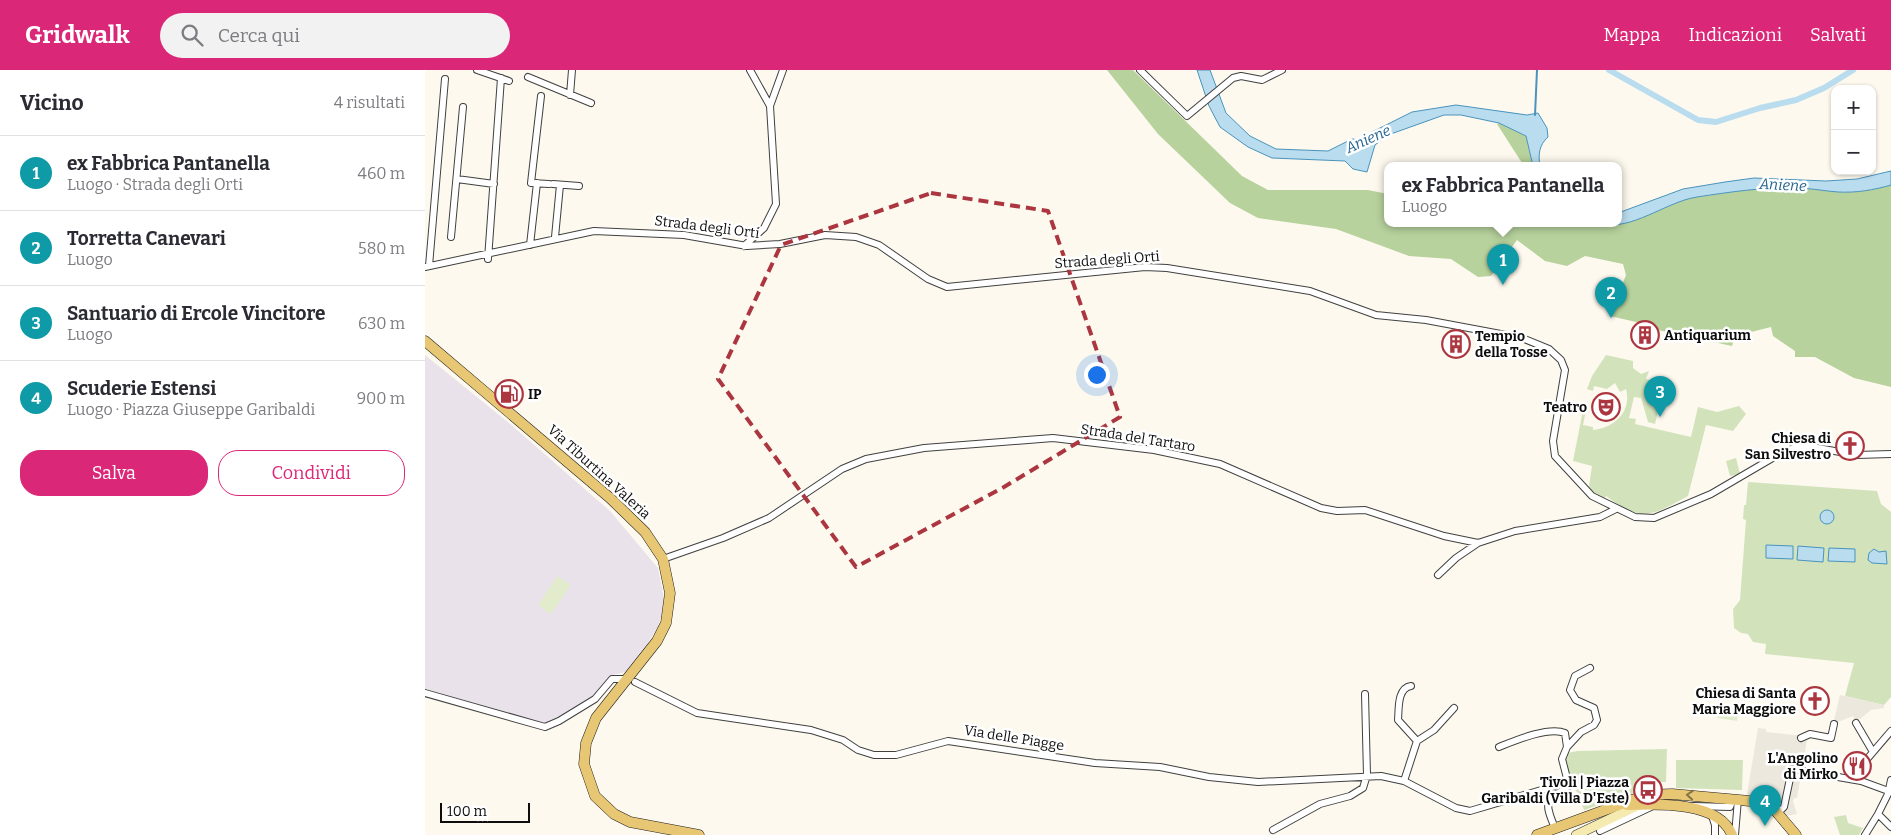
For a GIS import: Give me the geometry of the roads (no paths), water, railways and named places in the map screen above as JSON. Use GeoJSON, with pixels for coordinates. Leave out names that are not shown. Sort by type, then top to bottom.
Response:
{"type":"FeatureCollection","features":[{"type":"Feature","properties":{"kind":"main road","name":"Via Tiburtina Valeria"},"geometry":{"type":"LineString","coordinates":[[425,341],[609,498],[646,534],[663,559],[670,593],[666,623],[657,641],[630,681],[596,718],[586,743],[584,764],[592,790],[606,808],[624,819],[699,835]]}},
{"type":"Feature","properties":{"kind":"main road"},"geometry":{"type":"LineString","coordinates":[[1537,835],[1643,796],[1667,794],[1761,802],[1772,808],[1796,835]]}},
{"type":"Feature","properties":{"kind":"main road"},"geometry":{"type":"LineString","coordinates":[[1641,804],[1667,794]]}},
{"type":"Feature","properties":{"kind":"main road"},"geometry":{"type":"LineString","coordinates":[[1667,794],[1683,807]]}},
{"type":"Feature","properties":{"kind":"main road"},"geometry":{"type":"LineString","coordinates":[[1618,805],[1641,804],[1683,807],[1717,819],[1733,835]]}},
{"type":"Feature","properties":{"kind":"street"},"geometry":{"type":"LineString","coordinates":[[480,70],[509,81]]}},
{"type":"Feature","properties":{"kind":"street"},"geometry":{"type":"LineString","coordinates":[[570,95],[572,70]]}},
{"type":"Feature","properties":{"kind":"street"},"geometry":{"type":"LineString","coordinates":[[750,70],[770,106]]}},
{"type":"Feature","properties":{"kind":"street"},"geometry":{"type":"LineString","coordinates":[[743,246],[764,228],[776,204],[770,106],[783,70]]}},
{"type":"Feature","properties":{"kind":"street"},"geometry":{"type":"LineString","coordinates":[[1140,70],[1187,116],[1202,106],[1223,86],[1237,76],[1263,80],[1282,70]]}},
{"type":"Feature","properties":{"kind":"street"},"geometry":{"type":"LineString","coordinates":[[528,77],[591,103]]}},
{"type":"Feature","properties":{"kind":"street"},"geometry":{"type":"LineString","coordinates":[[489,257],[501,78]]}},
{"type":"Feature","properties":{"kind":"street"},"geometry":{"type":"LineString","coordinates":[[427,267],[445,79]]}},
{"type":"Feature","properties":{"kind":"street"},"geometry":{"type":"LineString","coordinates":[[541,96],[531,182],[579,186]]}},
{"type":"Feature","properties":{"kind":"street"},"geometry":{"type":"LineString","coordinates":[[451,237],[463,107]]}},
{"type":"Feature","properties":{"kind":"street"},"geometry":{"type":"LineString","coordinates":[[457,179],[494,184]]}},
{"type":"Feature","properties":{"kind":"street"},"geometry":{"type":"LineString","coordinates":[[530,245],[537,183]]}},
{"type":"Feature","properties":{"kind":"street"},"geometry":{"type":"LineString","coordinates":[[554,184],[555,237]]}},
{"type":"Feature","properties":{"kind":"street","name":"Strada degli Orti"},"geometry":{"type":"LineString","coordinates":[[427,267],[489,257],[555,237],[594,231],[615,230],[687,236],[743,246],[780,244],[819,235],[856,238],[882,246],[928,279],[949,287],[1118,269],[1167,268],[1310,291],[1376,315],[1426,320],[1522,338],[1549,349],[1559,357],[1565,366],[1553,437],[1555,456],[1591,495],[1616,510],[1635,518],[1653,518],[1724,487],[1776,456],[1799,446],[1815,447],[1854,455],[1891,454]]}},
{"type":"Feature","properties":{"kind":"street","name":"Strada del Tartaro"},"geometry":{"type":"LineString","coordinates":[[663,559],[723,538],[769,518],[842,469],[866,459],[924,448],[1053,438],[1157,450],[1211,462],[1229,467],[1321,508],[1337,511],[1365,510],[1445,536],[1478,543]]}},
{"type":"Feature","properties":{"kind":"street"},"geometry":{"type":"LineString","coordinates":[[1438,575],[1456,558],[1478,543],[1515,530],[1599,517],[1616,510]]}},
{"type":"Feature","properties":{"kind":"street"},"geometry":{"type":"LineString","coordinates":[[1553,829],[1548,803],[1555,794],[1569,786],[1562,759],[1567,747],[1581,732],[1595,724],[1597,720],[1594,708],[1576,700],[1569,690],[1571,681],[1576,674],[1590,668]]}},
{"type":"Feature","properties":{"kind":"street"},"geometry":{"type":"LineString","coordinates":[[425,693],[545,727],[559,721],[595,699],[612,679],[630,681]]}},
{"type":"Feature","properties":{"kind":"street","name":"Via delle Piagge"},"geometry":{"type":"LineString","coordinates":[[630,681],[697,713],[811,730],[843,740],[858,750],[878,756],[903,754],[948,741],[1095,763],[1160,767],[1209,777],[1252,782],[1287,782],[1367,775],[1389,777],[1404,781],[1456,808],[1470,811],[1564,783],[1569,786]]}},
{"type":"Feature","properties":{"kind":"street"},"geometry":{"type":"LineString","coordinates":[[1411,686],[1406,687],[1401,692],[1398,720],[1417,741]]}},
{"type":"Feature","properties":{"kind":"street"},"geometry":{"type":"LineString","coordinates":[[1273,830],[1320,804],[1355,794],[1364,786],[1367,775],[1365,694]]}},
{"type":"Feature","properties":{"kind":"street"},"geometry":{"type":"LineString","coordinates":[[1404,781],[1417,741],[1434,730],[1454,708]]}},
{"type":"Feature","properties":{"kind":"street"},"geometry":{"type":"LineString","coordinates":[[1856,723],[1873,752]]}},
{"type":"Feature","properties":{"kind":"street"},"geometry":{"type":"LineString","coordinates":[[1801,738],[1810,734],[1831,738],[1834,724]]}},
{"type":"Feature","properties":{"kind":"street"},"geometry":{"type":"LineString","coordinates":[[1499,748],[1519,739],[1557,731],[1566,734],[1567,747]]}},
{"type":"Feature","properties":{"kind":"street"},"geometry":{"type":"LineString","coordinates":[[1850,779],[1891,731]]}},
{"type":"Feature","properties":{"kind":"street"},"geometry":{"type":"LineString","coordinates":[[1772,808],[1781,810],[1785,808],[1792,769],[1850,779],[1890,792]]}},
{"type":"Feature","properties":{"kind":"street"},"geometry":{"type":"LineString","coordinates":[[1865,835],[1890,792],[1891,780]]}},
{"type":"Feature","properties":{"kind":"street"},"geometry":{"type":"LineString","coordinates":[[1683,807],[1706,805],[1730,807],[1735,799]]}},
{"type":"Feature","properties":{"kind":"street"},"geometry":{"type":"LineString","coordinates":[[1733,835],[1736,820],[1735,799]]}},
{"type":"Feature","properties":{"kind":"street"},"geometry":{"type":"LineString","coordinates":[[1591,835],[1641,804]]}},
{"type":"Feature","properties":{"kind":"street"},"geometry":{"type":"LineString","coordinates":[[1576,835],[1602,827],[1654,805]]}},
{"type":"Feature","properties":{"kind":"street"},"geometry":{"type":"LineString","coordinates":[[1878,814],[1891,827]]}},
{"type":"Feature","properties":{"kind":"street"},"geometry":{"type":"LineString","coordinates":[[1715,835],[1717,819]]}},
{"type":"Feature","properties":{"kind":"water","name":"Aniene"},"geometry":{"type":"Polygon","coordinates":[[[1197,70],[1210,70],[1226,113],[1250,136],[1276,149],[1328,151],[1352,139],[1362,140],[1372,132],[1412,112],[1456,105],[1527,115],[1538,113],[1547,128],[1548,137],[1540,150],[1540,162],[1532,162],[1526,136],[1499,123],[1461,115],[1444,115],[1388,135],[1375,145],[1367,172],[1353,169],[1345,161],[1272,158],[1248,147],[1220,127],[1209,106],[1197,70]]]}},
{"type":"Feature","properties":{"kind":"water","name":"Aniene"},"geometry":{"type":"Polygon","coordinates":[[[1891,171],[1891,185],[1872,190],[1833,192],[1806,188],[1784,188],[1734,192],[1685,200],[1637,220],[1622,223],[1622,212],[1683,189],[1754,178],[1826,181],[1857,179],[1891,171]]]}},
{"type":"Feature","properties":{"kind":"water"},"geometry":{"type":"Polygon","coordinates":[[[1824,510],[1830,510],[1834,517],[1830,524],[1824,524],[1820,520],[1820,514],[1824,510]]]}},
{"type":"Feature","properties":{"kind":"water"},"geometry":{"type":"Polygon","coordinates":[[[1766,545],[1793,546],[1793,559],[1766,558],[1766,545]]]}},
{"type":"Feature","properties":{"kind":"water"},"geometry":{"type":"Polygon","coordinates":[[[1798,546],[1824,548],[1823,562],[1797,560],[1798,546]]]}},
{"type":"Feature","properties":{"kind":"water"},"geometry":{"type":"Polygon","coordinates":[[[1829,548],[1855,549],[1855,562],[1828,561],[1829,548]]]}},
{"type":"Feature","properties":{"kind":"water"},"geometry":{"type":"Polygon","coordinates":[[[1874,549],[1879,552],[1886,551],[1887,564],[1872,563],[1868,560],[1869,553],[1874,549]]]}},
{"type":"Feature","properties":{"kind":"waterway"},"geometry":{"type":"LineString","coordinates":[[1535,115],[1537,70]]}},
{"type":"Feature","properties":{"kind":"waterway"},"geometry":{"type":"LineString","coordinates":[[1609,70],[1698,120],[1716,122],[1760,108],[1796,100],[1824,88],[1853,70]]}},
{"type":"Feature","properties":{"kind":"place","name":"ex Fabbrica Pantanella"},"geometry":{"type":"Point","coordinates":[1503,285]}},
{"type":"Feature","properties":{"kind":"place","name":"Torretta Canevari"},"geometry":{"type":"Point","coordinates":[1611,318]}},
{"type":"Feature","properties":{"kind":"place","name":"Antiquarium"},"geometry":{"type":"Point","coordinates":[1645,335]}},
{"type":"Feature","properties":{"kind":"place","name":"Tempio della Tosse"},"geometry":{"type":"Point","coordinates":[1456,344]}},
{"type":"Feature","properties":{"kind":"place","name":"IP"},"geometry":{"type":"Point","coordinates":[509,394]}},
{"type":"Feature","properties":{"kind":"place","name":"Teatro"},"geometry":{"type":"Point","coordinates":[1606,407]}},
{"type":"Feature","properties":{"kind":"place","name":"Santuario di Ercole Vincitore"},"geometry":{"type":"Point","coordinates":[1660,417]}},
{"type":"Feature","properties":{"kind":"place","name":"Chiesa di San Silvestro"},"geometry":{"type":"Point","coordinates":[1850,446]}},
{"type":"Feature","properties":{"kind":"place","name":"Chiesa di Santa Maria Maggiore"},"geometry":{"type":"Point","coordinates":[1815,701]}},
{"type":"Feature","properties":{"kind":"place","name":"L'Angolino di Mirko"},"geometry":{"type":"Point","coordinates":[1857,766]}},
{"type":"Feature","properties":{"kind":"place","name":"Tivoli | Piazza Garibaldi (Villa D'Este)"},"geometry":{"type":"Point","coordinates":[1648,790]}},
{"type":"Feature","properties":{"kind":"place","name":"Scuderie Estensi"},"geometry":{"type":"Point","coordinates":[1765,826]}}]}
